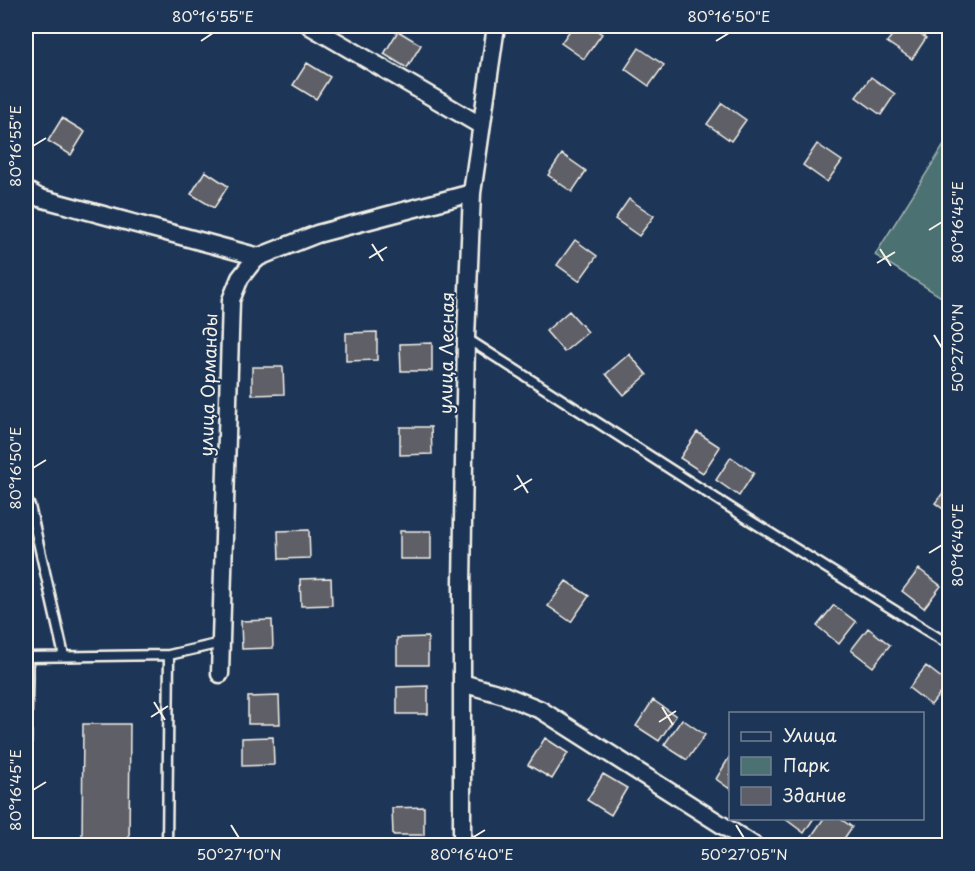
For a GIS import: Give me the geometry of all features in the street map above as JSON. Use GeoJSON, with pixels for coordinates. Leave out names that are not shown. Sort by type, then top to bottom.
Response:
{"type":"FeatureCollection","features":[{"type":"Feature","properties":{"kind":"street"},"geometry":{"type":"LineString","coordinates":[[310,26],[480,125]]}},
{"type":"Feature","properties":{"kind":"street","name":"улица Лесная"},"geometry":{"type":"LineString","coordinates":[[462,846],[466,338],[472,193],[496,26]]}},
{"type":"Feature","properties":{"kind":"street"},"geometry":{"type":"LineString","coordinates":[[26,190],[40,198],[259,257]]}},
{"type":"Feature","properties":{"kind":"street","name":"улица Орманды"},"geometry":{"type":"LineString","coordinates":[[220,674],[231,300],[240,278],[259,257],[317,234],[472,193]]}},
{"type":"Feature","properties":{"kind":"street"},"geometry":{"type":"LineString","coordinates":[[462,683],[504,695],[541,710],[755,846]]}},
{"type":"Feature","properties":{"kind":"lane"},"geometry":{"type":"LineString","coordinates":[[466,338],[751,521],[950,645]]}},
{"type":"Feature","properties":{"kind":"lane"},"geometry":{"type":"LineString","coordinates":[[26,499],[30,506],[64,656]]}},
{"type":"Feature","properties":{"kind":"lane"},"geometry":{"type":"LineString","coordinates":[[26,750],[27,657],[169,655],[221,643]]}},
{"type":"Feature","properties":{"kind":"lane"},"geometry":{"type":"LineString","coordinates":[[167,846],[169,655]]}},
{"type":"Feature","properties":{"kind":"green space"},"geometry":{"type":"Polygon","coordinates":[[[949,137],[949,302],[875,255],[949,137]]]}},
{"type":"Feature","properties":{"kind":"building"},"geometry":{"type":"Polygon","coordinates":[[[573,26],[590,26],[602,34],[584,59],[561,43],[573,26]]]}},
{"type":"Feature","properties":{"kind":"building"},"geometry":{"type":"Polygon","coordinates":[[[899,26],[909,26],[926,38],[912,59],[887,42],[899,26]]]}},
{"type":"Feature","properties":{"kind":"building"},"geometry":{"type":"Polygon","coordinates":[[[398,31],[421,45],[407,68],[384,54],[398,31]]]}},
{"type":"Feature","properties":{"kind":"building"},"geometry":{"type":"Polygon","coordinates":[[[639,48],[664,65],[649,86],[625,69],[639,48]]]}},
{"type":"Feature","properties":{"kind":"building"},"geometry":{"type":"Polygon","coordinates":[[[307,63],[330,77],[316,99],[293,85],[307,63]]]}},
{"type":"Feature","properties":{"kind":"building"},"geometry":{"type":"Polygon","coordinates":[[[871,77],[895,94],[881,115],[856,97],[871,77]]]}},
{"type":"Feature","properties":{"kind":"building"},"geometry":{"type":"Polygon","coordinates":[[[722,103],[746,120],[731,141],[707,124],[722,103]]]}},
{"type":"Feature","properties":{"kind":"building"},"geometry":{"type":"Polygon","coordinates":[[[62,118],[85,132],[71,155],[48,141],[62,118]]]}},
{"type":"Feature","properties":{"kind":"building"},"geometry":{"type":"Polygon","coordinates":[[[817,144],[842,161],[827,182],[803,165],[817,144]]]}},
{"type":"Feature","properties":{"kind":"building"},"geometry":{"type":"Polygon","coordinates":[[[562,154],[586,171],[572,192],[548,175],[562,154]]]}},
{"type":"Feature","properties":{"kind":"building"},"geometry":{"type":"Polygon","coordinates":[[[205,171],[228,186],[214,208],[191,194],[205,171]]]}},
{"type":"Feature","properties":{"kind":"building"},"geometry":{"type":"Polygon","coordinates":[[[629,199],[654,216],[639,236],[615,219],[629,199]]]}},
{"type":"Feature","properties":{"kind":"building"},"geometry":{"type":"Polygon","coordinates":[[[575,240],[597,256],[579,281],[557,265],[575,240]]]}},
{"type":"Feature","properties":{"kind":"building"},"geometry":{"type":"Polygon","coordinates":[[[569,311],[588,332],[564,352],[546,331],[569,311]]]}},
{"type":"Feature","properties":{"kind":"building"},"geometry":{"type":"Polygon","coordinates":[[[377,332],[377,360],[346,361],[346,333],[377,332]]]}},
{"type":"Feature","properties":{"kind":"building"},"geometry":{"type":"Polygon","coordinates":[[[432,343],[432,371],[401,371],[400,344],[432,343]]]}},
{"type":"Feature","properties":{"kind":"building"},"geometry":{"type":"Polygon","coordinates":[[[629,354],[647,375],[624,395],[606,374],[629,354]]]}},
{"type":"Feature","properties":{"kind":"building"},"geometry":{"type":"Polygon","coordinates":[[[252,367],[283,367],[284,394],[252,395],[252,367]]]}},
{"type":"Feature","properties":{"kind":"building"},"geometry":{"type":"Polygon","coordinates":[[[400,427],[431,427],[432,454],[400,455],[400,427]]]}},
{"type":"Feature","properties":{"kind":"building"},"geometry":{"type":"Polygon","coordinates":[[[697,432],[720,447],[703,473],[680,458],[697,432]]]}},
{"type":"Feature","properties":{"kind":"building"},"geometry":{"type":"Polygon","coordinates":[[[731,457],[754,473],[739,496],[716,480],[731,457]]]}},
{"type":"Feature","properties":{"kind":"building"},"geometry":{"type":"Polygon","coordinates":[[[950,484],[950,514],[935,503],[950,484]]]}},
{"type":"Feature","properties":{"kind":"building"},"geometry":{"type":"Polygon","coordinates":[[[309,530],[310,558],[279,559],[278,531],[309,530]]]}},
{"type":"Feature","properties":{"kind":"building"},"geometry":{"type":"Polygon","coordinates":[[[400,531],[431,531],[431,559],[400,559],[400,531]]]}},
{"type":"Feature","properties":{"kind":"building"},"geometry":{"type":"Polygon","coordinates":[[[919,569],[941,586],[924,608],[902,591],[919,569]]]}},
{"type":"Feature","properties":{"kind":"building"},"geometry":{"type":"Polygon","coordinates":[[[331,578],[332,605],[301,606],[300,579],[331,578]]]}},
{"type":"Feature","properties":{"kind":"building"},"geometry":{"type":"Polygon","coordinates":[[[566,581],[589,596],[571,622],[548,606],[566,581]]]}},
{"type":"Feature","properties":{"kind":"building"},"geometry":{"type":"Polygon","coordinates":[[[834,605],[856,622],[839,644],[817,626],[834,605]]]}},
{"type":"Feature","properties":{"kind":"building"},"geometry":{"type":"Polygon","coordinates":[[[272,620],[273,648],[242,649],[241,621],[272,620]]]}},
{"type":"Feature","properties":{"kind":"building"},"geometry":{"type":"Polygon","coordinates":[[[868,628],[890,645],[873,667],[851,650],[868,628]]]}},
{"type":"Feature","properties":{"kind":"building"},"geometry":{"type":"Polygon","coordinates":[[[428,637],[428,665],[397,665],[397,638],[428,637]]]}},
{"type":"Feature","properties":{"kind":"building"},"geometry":{"type":"Polygon","coordinates":[[[926,666],[948,683],[931,705],[909,688],[926,666]]]}},
{"type":"Feature","properties":{"kind":"building"},"geometry":{"type":"Polygon","coordinates":[[[428,686],[428,714],[397,714],[397,687],[428,686]]]}},
{"type":"Feature","properties":{"kind":"building"},"geometry":{"type":"Polygon","coordinates":[[[279,696],[280,724],[248,724],[248,697],[279,696]]]}},
{"type":"Feature","properties":{"kind":"building"},"geometry":{"type":"Polygon","coordinates":[[[653,700],[676,716],[659,741],[636,726],[653,700]]]}},
{"type":"Feature","properties":{"kind":"building"},"geometry":{"type":"Polygon","coordinates":[[[682,719],[705,735],[687,760],[664,745],[682,719]]]}},
{"type":"Feature","properties":{"kind":"building"},"geometry":{"type":"Polygon","coordinates":[[[83,724],[130,724],[129,846],[82,846],[83,724]]]}},
{"type":"Feature","properties":{"kind":"building"},"geometry":{"type":"Polygon","coordinates":[[[273,737],[274,765],[242,766],[242,738],[273,737]]]}},
{"type":"Feature","properties":{"kind":"building"},"geometry":{"type":"Polygon","coordinates":[[[545,738],[568,753],[552,779],[528,765],[545,738]]]}},
{"type":"Feature","properties":{"kind":"building"},"geometry":{"type":"Polygon","coordinates":[[[729,758],[729,788],[716,779],[729,758]]]}},
{"type":"Feature","properties":{"kind":"building"},"geometry":{"type":"Polygon","coordinates":[[[603,774],[627,788],[611,815],[587,800],[603,774]]]}},
{"type":"Feature","properties":{"kind":"building"},"geometry":{"type":"Polygon","coordinates":[[[424,807],[424,835],[393,835],[392,808],[424,807]]]}},
{"type":"Feature","properties":{"kind":"building"},"geometry":{"type":"Polygon","coordinates":[[[787,820],[813,820],[804,833],[787,820]]]}},
{"type":"Feature","properties":{"kind":"building"},"geometry":{"type":"Polygon","coordinates":[[[823,820],[842,820],[852,827],[839,846],[823,846],[811,837],[823,820]]]}}]}
